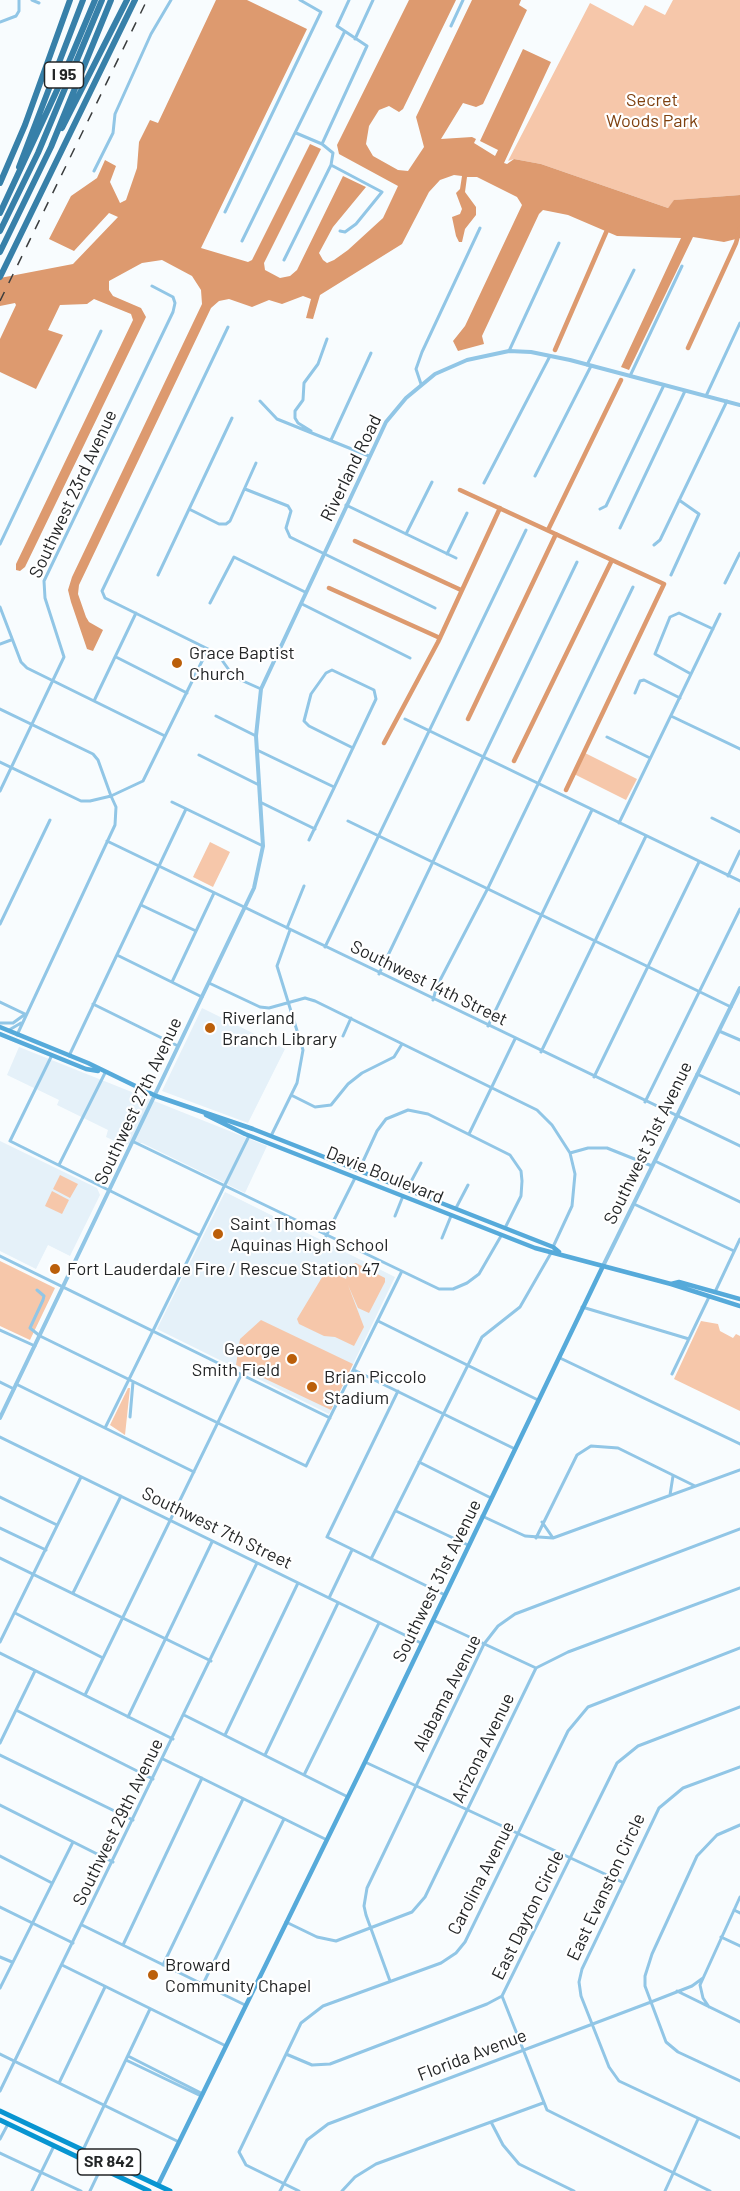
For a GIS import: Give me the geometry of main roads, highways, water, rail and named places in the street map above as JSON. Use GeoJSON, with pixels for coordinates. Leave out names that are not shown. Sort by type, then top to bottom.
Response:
{"type":"FeatureCollection","features":[{"type":"Feature","properties":{"kind":"highway"},"geometry":{"type":"LineString","coordinates":[[0,183],[22,132],[70,0]]}},
{"type":"Feature","properties":{"kind":"highway"},"geometry":{"type":"LineString","coordinates":[[0,213],[16,180],[82,0]]}},
{"type":"Feature","properties":{"kind":"highway","name":"I 95"},"geometry":{"type":"LineString","coordinates":[[28,148],[95,0]]}},
{"type":"Feature","properties":{"kind":"highway"},"geometry":{"type":"LineString","coordinates":[[0,231],[42,155],[102,0]]}},
{"type":"Feature","properties":{"kind":"highway"},"geometry":{"type":"LineString","coordinates":[[0,243],[42,155],[109,0]]}},
{"type":"Feature","properties":{"kind":"highway","name":"I 95"},"geometry":{"type":"LineString","coordinates":[[0,252],[42,155],[51,147],[109,0]]}},
{"type":"Feature","properties":{"kind":"highway"},"geometry":{"type":"LineString","coordinates":[[51,147],[103,49],[124,0]]}},
{"type":"Feature","properties":{"kind":"highway"},"geometry":{"type":"LineString","coordinates":[[0,277],[135,0]]}},
{"type":"Feature","properties":{"kind":"main road","name":"Davie Boulevard"},"geometry":{"type":"LineString","coordinates":[[0,1030],[7,1030],[249,1135],[451,1216],[550,1253],[559,1252]]}},
{"type":"Feature","properties":{"kind":"main road","name":"Davie Boulevard"},"geometry":{"type":"LineString","coordinates":[[0,1030],[52,1055],[103,1072]]}},
{"type":"Feature","properties":{"kind":"main road"},"geometry":{"type":"LineString","coordinates":[[0,1030],[26,1038]]}},
{"type":"Feature","properties":{"kind":"main road","name":"Davie Boulevard"},"geometry":{"type":"LineString","coordinates":[[204,1114],[220,1117],[359,1170],[504,1230],[553,1247],[559,1252],[740,1306]]}},
{"type":"Feature","properties":{"kind":"main road"},"geometry":{"type":"LineString","coordinates":[[249,1135],[255,1132],[271,1136]]}},
{"type":"Feature","properties":{"kind":"main road"},"geometry":{"type":"LineString","coordinates":[[386,1189],[401,1193],[407,1191]]}},
{"type":"Feature","properties":{"kind":"main road"},"geometry":{"type":"LineString","coordinates":[[501,1235],[506,1233],[528,1239]]}},
{"type":"Feature","properties":{"kind":"main road","name":"Southwest 31st Avenue"},"geometry":{"type":"LineString","coordinates":[[156,2188],[365,1762],[603,1266]]}},
{"type":"Feature","properties":{"kind":"main road","name":"Davie Boulevard"},"geometry":{"type":"LineString","coordinates":[[671,1284],[679,1282],[740,1299]]}},
{"type":"Feature","properties":{"kind":"main road","name":"SR 842"},"geometry":{"type":"LineString","coordinates":[[0,2111],[156,2188],[170,2191]]}},
{"type":"Feature","properties":{"kind":"main road","name":"SR 842"},"geometry":{"type":"LineString","coordinates":[[0,2120],[149,2191]]}},
{"type":"Feature","properties":{"kind":"main road"},"geometry":{"type":"LineString","coordinates":[[8,2124],[19,2120]]}},
{"type":"Feature","properties":{"kind":"waterway"},"geometry":{"type":"LineString","coordinates":[[555,350],[608,228]]}},
{"type":"Feature","properties":{"kind":"waterway"},"geometry":{"type":"LineString","coordinates":[[688,348],[736,243],[740,228]]}},
{"type":"Feature","properties":{"kind":"waterway"},"geometry":{"type":"LineString","coordinates":[[548,530],[621,380]]}},
{"type":"Feature","properties":{"kind":"waterway"},"geometry":{"type":"LineString","coordinates":[[460,490],[664,584],[566,790]]}},
{"type":"Feature","properties":{"kind":"waterway"},"geometry":{"type":"LineString","coordinates":[[384,743],[438,642],[500,508]]}},
{"type":"Feature","properties":{"kind":"waterway"},"geometry":{"type":"LineString","coordinates":[[468,719],[556,534]]}},
{"type":"Feature","properties":{"kind":"waterway"},"geometry":{"type":"LineString","coordinates":[[355,541],[461,590]]}},
{"type":"Feature","properties":{"kind":"waterway"},"geometry":{"type":"LineString","coordinates":[[514,761],[612,560]]}},
{"type":"Feature","properties":{"kind":"waterway"},"geometry":{"type":"LineString","coordinates":[[329,588],[440,638]]}},
{"type":"Feature","properties":{"kind":"railway"},"geometry":{"type":"LineString","coordinates":[[0,301],[147,0]]}},
{"type":"Feature","properties":{"kind":"place","name":"Grace Baptist Church"},"geometry":{"type":"Point","coordinates":[177,663]}},
{"type":"Feature","properties":{"kind":"place","name":"Riverland Branch Library"},"geometry":{"type":"Point","coordinates":[210,1028]}},
{"type":"Feature","properties":{"kind":"place","name":"Saint Thomas Aquinas High School"},"geometry":{"type":"Point","coordinates":[218,1234]}},
{"type":"Feature","properties":{"kind":"place","name":"Fort Lauderdale Fire / Rescue Station 47"},"geometry":{"type":"Point","coordinates":[55,1269]}},
{"type":"Feature","properties":{"kind":"place","name":"George Smith Field"},"geometry":{"type":"Point","coordinates":[292,1359]}},
{"type":"Feature","properties":{"kind":"place","name":"Brian Piccolo Stadium"},"geometry":{"type":"Point","coordinates":[312,1387]}},
{"type":"Feature","properties":{"kind":"place","name":"Broward Community Chapel"},"geometry":{"type":"Point","coordinates":[153,1975]}},
{"type":"Feature","properties":{"kind":"park label","name":"Secret Woods Park"},"geometry":{"type":"Point","coordinates":[652,110]}}]}
